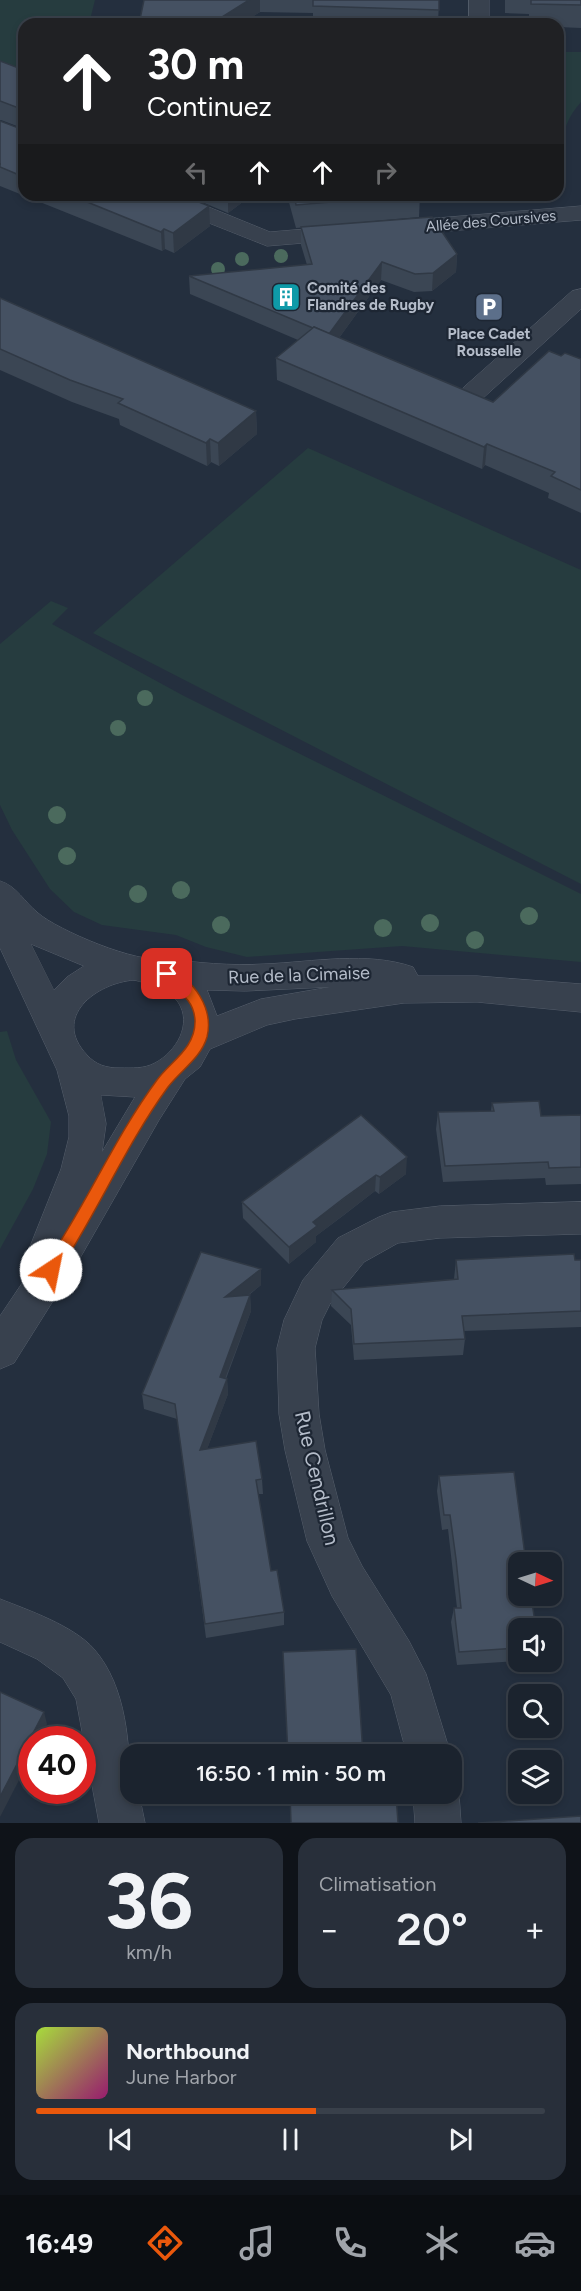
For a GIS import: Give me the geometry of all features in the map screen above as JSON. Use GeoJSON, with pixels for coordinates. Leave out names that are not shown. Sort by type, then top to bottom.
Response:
{"type":"FeatureCollection","features":[{"type":"Feature","properties":{"kind":"street"},"geometry":{"type":"LineString","coordinates":[[479,0],[479,18]]}},
{"type":"Feature","properties":{"kind":"street","name":"Allée des Coursives"},"geometry":{"type":"LineString","coordinates":[[174,201],[267,239],[581,213]]}},
{"type":"Feature","properties":{"kind":"street"},"geometry":{"type":"LineString","coordinates":[[473,393],[581,296]]}},
{"type":"Feature","properties":{"kind":"street"},"geometry":{"type":"LineString","coordinates":[[0,893],[14,914],[33,929],[57,943],[176,980],[191,993],[202,1019],[200,1038],[189,1056],[172,1071],[147,1104],[76,1233],[26,1306],[0,1351]]}},
{"type":"Feature","properties":{"kind":"street"},"geometry":{"type":"LineString","coordinates":[[0,908],[18,955],[38,989],[56,1030],[61,1049],[73,1065],[86,1099],[88,1127],[84,1152],[26,1306]]}},
{"type":"Feature","properties":{"kind":"street"},"geometry":{"type":"LineString","coordinates":[[56,1030],[60,1010],[79,985],[99,974],[145,969]]}},
{"type":"Feature","properties":{"kind":"street","name":"Rue de la Cimaise"},"geometry":{"type":"LineString","coordinates":[[145,969],[210,977],[243,978],[366,972],[477,989],[581,998]]}},
{"type":"Feature","properties":{"kind":"street","name":"Rue de la Cimaise"},"geometry":{"type":"LineString","coordinates":[[200,1038],[247,1017],[295,1005],[404,990],[477,989]]}},
{"type":"Feature","properties":{"kind":"street"},"geometry":{"type":"LineString","coordinates":[[73,1065],[92,1077],[122,1084],[151,1080],[172,1071]]}},
{"type":"Feature","properties":{"kind":"street","name":"Rue Cendrillon"},"geometry":{"type":"LineString","coordinates":[[426,1744],[411,1689],[394,1656],[347,1581],[328,1540],[305,1450],[300,1414],[296,1348],[303,1320],[316,1292],[351,1250],[392,1228],[440,1222],[581,1218]]}},
{"type":"Feature","properties":{"kind":"street"},"geometry":{"type":"LineString","coordinates":[[0,1620],[52,1644],[78,1663],[96,1691],[122,1823]]}},
{"type":"Feature","properties":{"kind":"street"},"geometry":{"type":"LineString","coordinates":[[437,1804],[438,1823]]}},
{"type":"Feature","properties":{"kind":"green space"},"geometry":{"type":"Polygon","coordinates":[[[0,0],[95,0],[90,18],[18,18],[18,70],[0,64],[0,0]]]}},
{"type":"Feature","properties":{"kind":"green space"},"geometry":{"type":"Polygon","coordinates":[[[564,52],[581,52],[581,102],[567,124],[564,135],[564,52]]]}},
{"type":"Feature","properties":{"kind":"green space"},"geometry":{"type":"Polygon","coordinates":[[[308,448],[581,570],[581,884],[93,633],[308,448]]]}},
{"type":"Feature","properties":{"kind":"green space"},"geometry":{"type":"Polygon","coordinates":[[[51,601],[68,608],[52,624],[184,696],[581,894],[581,962],[402,946],[247,957],[206,947],[176,935],[102,925],[74,912],[50,889],[12,830],[0,805],[0,644],[51,601]]]}},
{"type":"Feature","properties":{"kind":"green space"},"geometry":{"type":"Polygon","coordinates":[[[7,1031],[16,1060],[51,1122],[47,1154],[33,1189],[0,1249],[0,1032],[7,1031]]]}},
{"type":"Feature","properties":{"kind":"building"},"geometry":{"type":"Polygon","coordinates":[[[144,0],[249,0],[220,18],[140,18],[144,0]]]}},
{"type":"Feature","properties":{"kind":"building"},"geometry":{"type":"Polygon","coordinates":[[[313,0],[439,0],[439,10],[313,6],[313,0]]]}},
{"type":"Feature","properties":{"kind":"building"},"geometry":{"type":"Polygon","coordinates":[[[531,0],[581,0],[581,5],[531,4],[531,0]]]}},
{"type":"Feature","properties":{"kind":"building"},"geometry":{"type":"Polygon","coordinates":[[[0,61],[18,68],[18,108],[0,101],[0,61]]]}},
{"type":"Feature","properties":{"kind":"building"},"geometry":{"type":"Polygon","coordinates":[[[0,121],[18,128],[18,174],[0,167],[0,121]]]}},
{"type":"Feature","properties":{"kind":"building"},"geometry":{"type":"Polygon","coordinates":[[[85,201],[196,201],[209,206],[173,233],[164,229],[161,232],[85,201]]]}},
{"type":"Feature","properties":{"kind":"building"},"geometry":{"type":"Polygon","coordinates":[[[295,201],[343,201],[296,205],[295,201]]]}},
{"type":"Feature","properties":{"kind":"building"},"geometry":{"type":"Polygon","coordinates":[[[432,217],[457,254],[433,273],[415,274],[382,262],[329,334],[189,276],[312,264],[301,227],[432,217]]]}},
{"type":"Feature","properties":{"kind":"building"},"geometry":{"type":"Polygon","coordinates":[[[0,298],[256,411],[218,443],[210,439],[206,443],[118,403],[123,399],[70,380],[0,349],[0,298]]]}},
{"type":"Feature","properties":{"kind":"building"},"geometry":{"type":"Polygon","coordinates":[[[314,327],[493,402],[549,351],[561,356],[565,353],[581,359],[581,490],[551,476],[555,472],[487,444],[484,447],[276,358],[314,327]]]}},
{"type":"Feature","properties":{"kind":"building"},"geometry":{"type":"Polygon","coordinates":[[[539,1101],[541,1116],[581,1115],[581,1167],[549,1168],[548,1162],[445,1166],[438,1112],[494,1111],[492,1103],[539,1101]]]}},
{"type":"Feature","properties":{"kind":"building"},"geometry":{"type":"Polygon","coordinates":[[[361,1115],[407,1157],[380,1177],[376,1175],[344,1198],[313,1222],[317,1226],[289,1247],[242,1202],[361,1115]]]}},
{"type":"Feature","properties":{"kind":"building"},"geometry":{"type":"Polygon","coordinates":[[[201,1252],[261,1269],[225,1297],[250,1295],[220,1377],[227,1379],[200,1450],[256,1441],[262,1479],[256,1480],[271,1571],[277,1570],[284,1612],[205,1624],[175,1404],[142,1394],[201,1252]]]}},
{"type":"Feature","properties":{"kind":"building"},"geometry":{"type":"Polygon","coordinates":[[[574,1254],[575,1260],[581,1260],[581,1311],[462,1316],[465,1339],[354,1344],[351,1309],[332,1290],[458,1279],[456,1260],[574,1254]]]}},
{"type":"Feature","properties":{"kind":"building"},"geometry":{"type":"Polygon","coordinates":[[[514,1472],[525,1552],[508,1552],[508,1606],[533,1606],[534,1618],[508,1618],[508,1649],[459,1652],[454,1608],[461,1608],[456,1559],[450,1515],[444,1515],[439,1476],[514,1472]]]}},
{"type":"Feature","properties":{"kind":"building"},"geometry":{"type":"Polygon","coordinates":[[[356,1649],[362,1744],[287,1744],[283,1652],[356,1649]]]}},
{"type":"Feature","properties":{"kind":"building"},"geometry":{"type":"Polygon","coordinates":[[[0,1692],[44,1712],[37,1726],[18,1726],[18,1762],[0,1797],[0,1692]]]}},
{"type":"Feature","properties":{"kind":"building"},"geometry":{"type":"Polygon","coordinates":[[[290,1804],[397,1804],[398,1823],[291,1823],[290,1804]]]}},
{"type":"Feature","properties":{"kind":"building"},"geometry":{"type":"Polygon","coordinates":[[[581,1816],[581,1823],[478,1823],[581,1816]]]}},
{"type":"Feature","properties":{"kind":"place","name":"Comité des Flandres de Rugby"},"geometry":{"type":"Point","coordinates":[286,297]}},
{"type":"Feature","properties":{"kind":"place","name":"Place Cadet Rousselle"},"geometry":{"type":"Point","coordinates":[489,307]}},
{"type":"Feature","properties":{"kind":"route"},"geometry":{"type":"LineString","coordinates":[[51,1270],[76,1233],[147,1104],[172,1071],[189,1056],[200,1038],[202,1019],[196,1001],[184,986],[167,974]]}}]}
